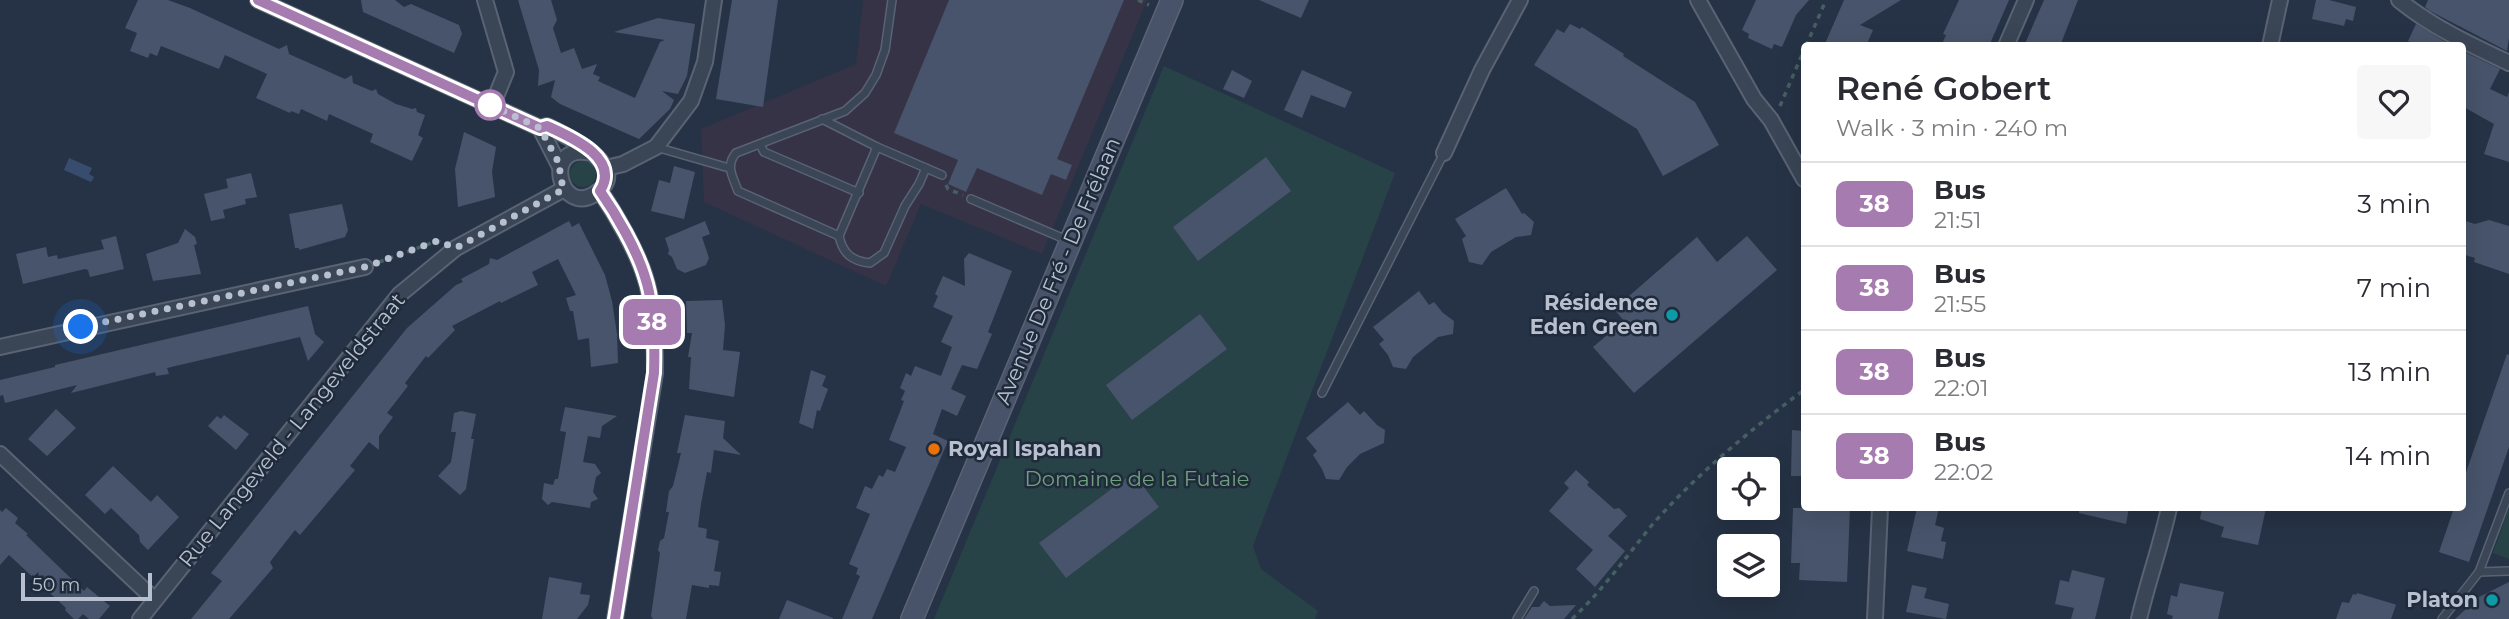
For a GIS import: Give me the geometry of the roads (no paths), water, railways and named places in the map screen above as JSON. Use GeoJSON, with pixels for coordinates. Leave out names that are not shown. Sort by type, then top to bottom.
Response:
{"type":"FeatureCollection","features":[{"type":"Feature","properties":{"kind":"main road","name":"Avenue De Fré - De Frélaan"},"geometry":{"type":"LineString","coordinates":[[912,619],[1172,0]]}},
{"type":"Feature","properties":{"kind":"street"},"geometry":{"type":"LineString","coordinates":[[258,0],[540,128],[561,167]]}},
{"type":"Feature","properties":{"kind":"street"},"geometry":{"type":"LineString","coordinates":[[485,0],[506,72],[492,106]]}},
{"type":"Feature","properties":{"kind":"street"},"geometry":{"type":"LineString","coordinates":[[606,168],[623,164],[656,147],[691,101],[705,62],[714,0]]}},
{"type":"Feature","properties":{"kind":"street"},"geometry":{"type":"LineString","coordinates":[[1444,153],[1482,70],[1520,0]]}},
{"type":"Feature","properties":{"kind":"street"},"geometry":{"type":"LineString","coordinates":[[1698,0],[1754,99],[1771,120],[1801,174]]}},
{"type":"Feature","properties":{"kind":"street"},"geometry":{"type":"LineString","coordinates":[[2008,42],[2026,0]]}},
{"type":"Feature","properties":{"kind":"street"},"geometry":{"type":"LineString","coordinates":[[2271,42],[2280,0]]}},
{"type":"Feature","properties":{"kind":"street"},"geometry":{"type":"LineString","coordinates":[[2399,0],[2415,13],[2465,42]]}},
{"type":"Feature","properties":{"kind":"street"},"geometry":{"type":"LineString","coordinates":[[2466,42],[2509,63]]}},
{"type":"Feature","properties":{"kind":"street"},"geometry":{"type":"LineString","coordinates":[[540,128],[547,126],[570,137],[598,156],[606,168],[607,176],[600,191],[586,198],[570,195],[564,189],[559,174],[561,167],[570,154],[591,152]]}},
{"type":"Feature","properties":{"kind":"street","name":"Rue Langeveld - Langeveldstraat"},"geometry":{"type":"LineString","coordinates":[[140,619],[399,295],[456,248],[564,189]]}},
{"type":"Feature","properties":{"kind":"street"},"geometry":{"type":"LineString","coordinates":[[600,191],[613,210],[646,277],[655,340],[654,373],[615,619]]}},
{"type":"Feature","properties":{"kind":"street"},"geometry":{"type":"LineString","coordinates":[[0,347],[365,267]]}},
{"type":"Feature","properties":{"kind":"street"},"geometry":{"type":"LineString","coordinates":[[0,454],[155,600]]}},
{"type":"Feature","properties":{"kind":"street"},"geometry":{"type":"LineString","coordinates":[[1875,619],[1880,511]]}},
{"type":"Feature","properties":{"kind":"street"},"geometry":{"type":"LineString","coordinates":[[2139,619],[2149,574],[2160,547],[2168,511]]}},
{"type":"Feature","properties":{"kind":"lane"},"geometry":{"type":"LineString","coordinates":[[839,236],[738,191],[729,168],[736,153],[845,111],[865,93],[876,75],[885,50],[892,0]]}},
{"type":"Feature","properties":{"kind":"lane"},"geometry":{"type":"LineString","coordinates":[[821,119],[942,175]]}},
{"type":"Feature","properties":{"kind":"lane"},"geometry":{"type":"LineString","coordinates":[[760,144],[764,152],[859,193]]}},
{"type":"Feature","properties":{"kind":"lane"},"geometry":{"type":"LineString","coordinates":[[656,147],[729,168]]}},
{"type":"Feature","properties":{"kind":"lane"},"geometry":{"type":"LineString","coordinates":[[877,147],[839,236],[842,247],[857,261],[870,263],[884,253],[926,168]]}},
{"type":"Feature","properties":{"kind":"lane"},"geometry":{"type":"LineString","coordinates":[[1322,393],[1444,153]]}},
{"type":"Feature","properties":{"kind":"lane"},"geometry":{"type":"LineString","coordinates":[[971,199],[1071,242]]}},
{"type":"Feature","properties":{"kind":"lane"},"geometry":{"type":"LineString","coordinates":[[2442,619],[2479,572],[2509,493]]}},
{"type":"Feature","properties":{"kind":"lane"},"geometry":{"type":"LineString","coordinates":[[2479,572],[2509,571]]}},
{"type":"Feature","properties":{"kind":"lane"},"geometry":{"type":"LineString","coordinates":[[1517,619],[1534,591]]}},
{"type":"Feature","properties":{"kind":"water"},"geometry":{"type":"Polygon","coordinates":[[[69,158],[92,168],[89,174],[94,177],[91,182],[64,170],[69,158]]]}},
{"type":"Feature","properties":{"kind":"place","name":"Résidence Eden Green"},"geometry":{"type":"Point","coordinates":[1672,315]}},
{"type":"Feature","properties":{"kind":"place","name":"Royal Ispahan"},"geometry":{"type":"Point","coordinates":[934,449]}},
{"type":"Feature","properties":{"kind":"place","name":"Platon"},"geometry":{"type":"Point","coordinates":[2492,600]}},
{"type":"Feature","properties":{"kind":"park label","name":"Domaine de la Futaie"},"geometry":{"type":"Point","coordinates":[1137,479]}}]}
